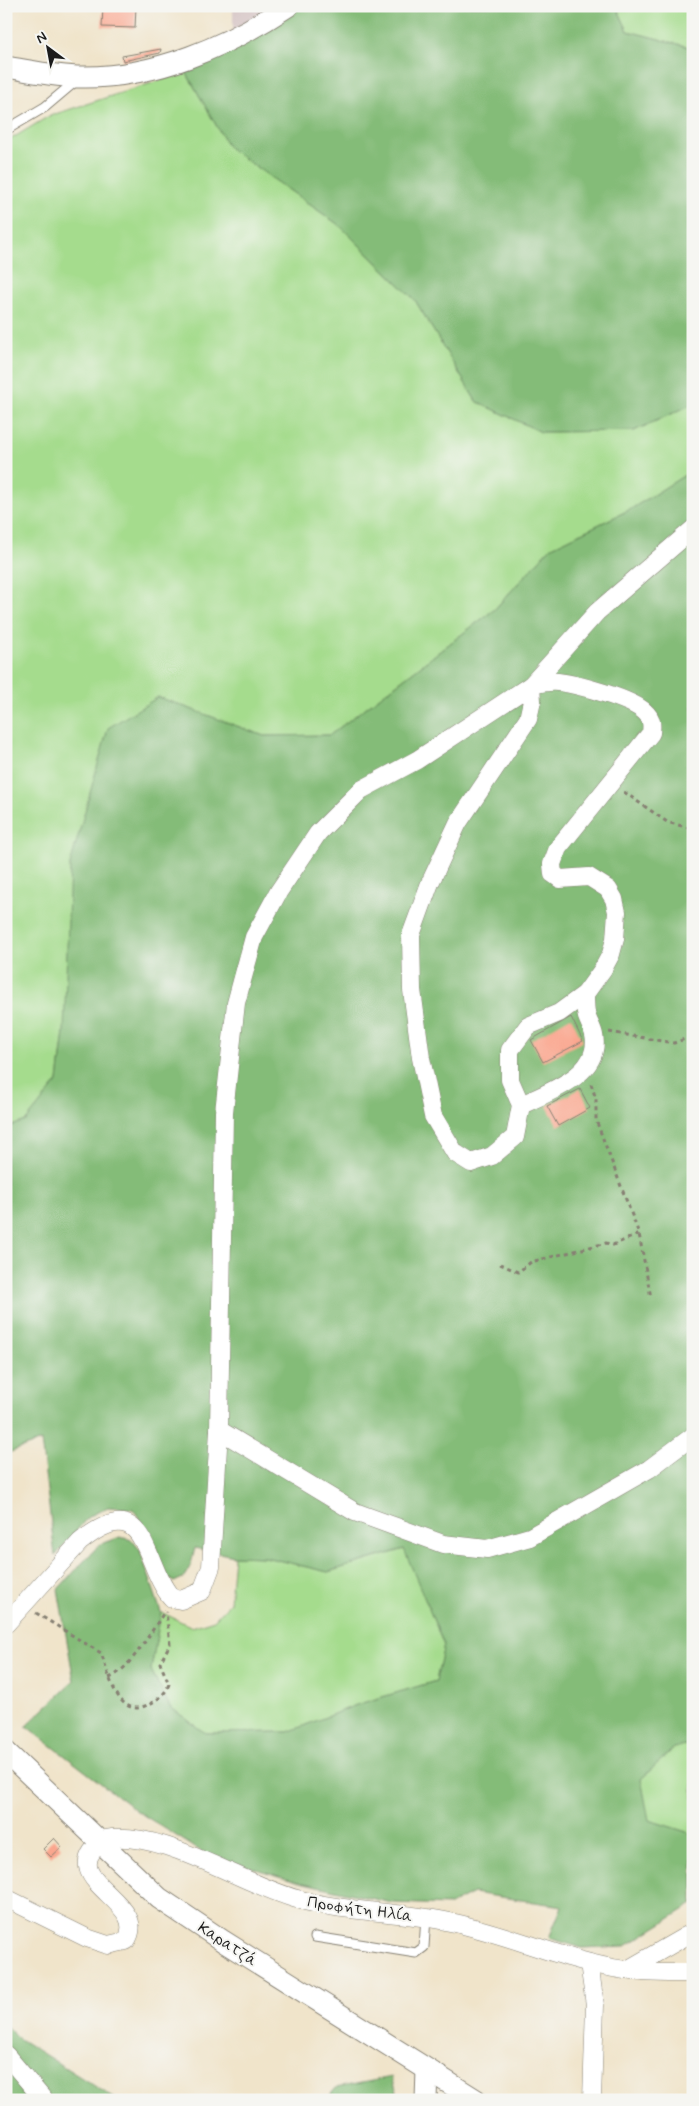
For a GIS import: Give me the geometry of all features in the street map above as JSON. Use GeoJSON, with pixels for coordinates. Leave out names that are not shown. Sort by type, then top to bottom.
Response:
{"type":"FeatureCollection","features":[{"type":"Feature","properties":{"kind":"street"},"geometry":{"type":"LineString","coordinates":[[6,68],[81,77],[133,73],[181,59],[233,37],[288,6]]}},
{"type":"Feature","properties":{"kind":"street"},"geometry":{"type":"LineString","coordinates":[[6,1624],[80,1542],[92,1533],[118,1524],[127,1526],[142,1536],[169,1604],[189,1598],[202,1591],[208,1579],[220,1430],[224,1112],[236,1003],[254,937],[278,891],[318,833],[361,790],[417,760],[531,685],[597,612],[693,529]]}},
{"type":"Feature","properties":{"kind":"street"},"geometry":{"type":"LineString","coordinates":[[557,682],[597,691],[637,706],[651,719],[651,733],[558,848],[552,864],[553,874],[560,879],[589,877],[608,889],[614,898],[617,912],[615,939],[611,954],[604,969],[585,994],[559,1013],[528,1026],[510,1050],[510,1080],[521,1105],[515,1137],[492,1156],[471,1163],[455,1153],[433,1116],[421,1058],[412,990],[411,935],[430,883],[458,823],[528,719],[532,701],[531,685],[557,682]]}},
{"type":"Feature","properties":{"kind":"street"},"geometry":{"type":"LineString","coordinates":[[521,1105],[555,1089],[584,1070],[595,1054],[594,1035],[586,1015],[585,994]]}},
{"type":"Feature","properties":{"kind":"street"},"geometry":{"type":"LineString","coordinates":[[220,1430],[355,1512],[443,1544],[487,1549],[530,1537],[648,1469],[693,1436]]}},
{"type":"Feature","properties":{"kind":"street","name":"Καρατζά"},"geometry":{"type":"LineString","coordinates":[[6,1752],[159,1898],[476,2100]]}},
{"type":"Feature","properties":{"kind":"street","name":"Προφήτη Ηλία"},"geometry":{"type":"LineString","coordinates":[[99,1842],[112,1837],[130,1838],[175,1850],[296,1899],[356,1910],[426,1916],[490,1930],[554,1954],[626,1971],[693,1973]]}},
{"type":"Feature","properties":{"kind":"street"},"geometry":{"type":"LineString","coordinates":[[6,1898],[87,1938],[108,1945],[126,1941],[132,1929],[130,1918],[90,1874],[87,1864],[88,1855],[99,1842]]}},
{"type":"Feature","properties":{"kind":"street"},"geometry":{"type":"LineString","coordinates":[[626,1971],[693,1932]]}},
{"type":"Feature","properties":{"kind":"street"},"geometry":{"type":"LineString","coordinates":[[589,1963],[595,2005],[592,2100]]}},
{"type":"Feature","properties":{"kind":"street"},"geometry":{"type":"LineString","coordinates":[[6,2055],[44,2100]]}},
{"type":"Feature","properties":{"kind":"street"},"geometry":{"type":"LineString","coordinates":[[426,2100],[427,2070]]}},
{"type":"Feature","properties":{"kind":"lane"},"geometry":{"type":"LineString","coordinates":[[6,130],[45,107],[81,77]]}},
{"type":"Feature","properties":{"kind":"lane"},"geometry":{"type":"LineString","coordinates":[[315,1937],[416,1953],[424,1947],[426,1916]]}},
{"type":"Feature","properties":{"kind":"path"},"geometry":{"type":"LineString","coordinates":[[611,783],[667,822],[693,829]]}},
{"type":"Feature","properties":{"kind":"path"},"geometry":{"type":"LineString","coordinates":[[594,1035],[611,1032],[674,1043],[693,1036]]}},
{"type":"Feature","properties":{"kind":"path"},"geometry":{"type":"LineString","coordinates":[[584,1070],[596,1100],[596,1120],[639,1234],[651,1298]]}},
{"type":"Feature","properties":{"kind":"path"},"geometry":{"type":"LineString","coordinates":[[500,1264],[518,1272],[531,1262],[606,1243],[614,1245],[639,1234]]}},
{"type":"Feature","properties":{"kind":"path"},"geometry":{"type":"LineString","coordinates":[[22,1607],[42,1616],[101,1653],[109,1678],[122,1701],[130,1708],[138,1710],[160,1698],[169,1684],[160,1663],[170,1644],[169,1604]]}},
{"type":"Feature","properties":{"kind":"path"},"geometry":{"type":"LineString","coordinates":[[109,1678],[117,1675],[126,1666],[169,1604]]}},
{"type":"Feature","properties":{"kind":"shaded area"},"geometry":{"type":"Polygon","coordinates":[[[233,6],[288,6],[233,37],[233,6]]]}},
{"type":"Feature","properties":{"kind":"green space"},"geometry":{"type":"Polygon","coordinates":[[[296,6],[616,6],[628,31],[693,48],[693,404],[634,431],[541,432],[476,401],[415,300],[339,225],[229,148],[186,72],[243,43],[296,6]]]}},
{"type":"Feature","properties":{"kind":"green space"},"geometry":{"type":"Polygon","coordinates":[[[616,6],[693,6],[693,48],[628,31],[616,6]]]}},
{"type":"Feature","properties":{"kind":"green space"},"geometry":{"type":"Polygon","coordinates":[[[186,72],[229,148],[339,225],[415,300],[476,401],[541,432],[634,431],[693,404],[693,470],[631,509],[550,548],[495,609],[330,735],[264,736],[158,697],[64,1032],[58,1082],[26,1121],[6,1128],[6,142],[49,116],[186,72]]]}},
{"type":"Feature","properties":{"kind":"green space"},"geometry":{"type":"Polygon","coordinates":[[[693,470],[693,1743],[674,1748],[641,1779],[649,1820],[693,1834],[693,1904],[626,1946],[582,1948],[549,1938],[562,1906],[473,1893],[450,1905],[392,1903],[300,1882],[205,1854],[137,1811],[26,1726],[74,1681],[58,1589],[99,1545],[120,1537],[132,1540],[140,1550],[161,1612],[151,1670],[170,1707],[205,1733],[288,1732],[359,1704],[436,1681],[444,1645],[404,1549],[328,1572],[265,1557],[234,1556],[195,1548],[185,1577],[174,1582],[163,1576],[157,1549],[133,1509],[108,1507],[88,1517],[55,1556],[41,1441],[8,1453],[6,1449],[6,1128],[26,1121],[58,1081],[64,1032],[70,865],[108,728],[158,697],[264,736],[330,735],[495,609],[550,548],[631,509],[693,470]]]}},
{"type":"Feature","properties":{"kind":"green space"},"geometry":{"type":"Polygon","coordinates":[[[405,1549],[444,1646],[436,1681],[359,1704],[288,1732],[205,1733],[170,1707],[151,1670],[161,1612],[192,1627],[214,1620],[230,1603],[234,1556],[265,1557],[328,1572],[405,1549]]]}},
{"type":"Feature","properties":{"kind":"green space"},"geometry":{"type":"Polygon","coordinates":[[[693,1743],[693,1834],[648,1820],[641,1779],[674,1748],[693,1743]]]}},
{"type":"Feature","properties":{"kind":"green space"},"geometry":{"type":"Polygon","coordinates":[[[6,2026],[18,2038],[117,2100],[6,2100],[6,2026]]]}},
{"type":"Feature","properties":{"kind":"green space"},"geometry":{"type":"Polygon","coordinates":[[[392,2077],[397,2092],[403,2100],[326,2100],[336,2088],[392,2077]]]}},
{"type":"Feature","properties":{"kind":"building"},"geometry":{"type":"Polygon","coordinates":[[[103,6],[136,6],[135,28],[102,27],[103,6]]]}},
{"type":"Feature","properties":{"kind":"building"},"geometry":{"type":"Polygon","coordinates":[[[161,49],[160,53],[123,61],[122,56],[161,49]]]}},
{"type":"Feature","properties":{"kind":"building"},"geometry":{"type":"Polygon","coordinates":[[[571,1017],[583,1041],[543,1062],[531,1040],[571,1017]]]}},
{"type":"Feature","properties":{"kind":"building"},"geometry":{"type":"Polygon","coordinates":[[[580,1089],[590,1108],[558,1126],[547,1106],[580,1089]]]}},
{"type":"Feature","properties":{"kind":"building"},"geometry":{"type":"Polygon","coordinates":[[[54,1838],[62,1847],[51,1857],[43,1849],[54,1838]]]}}]}
